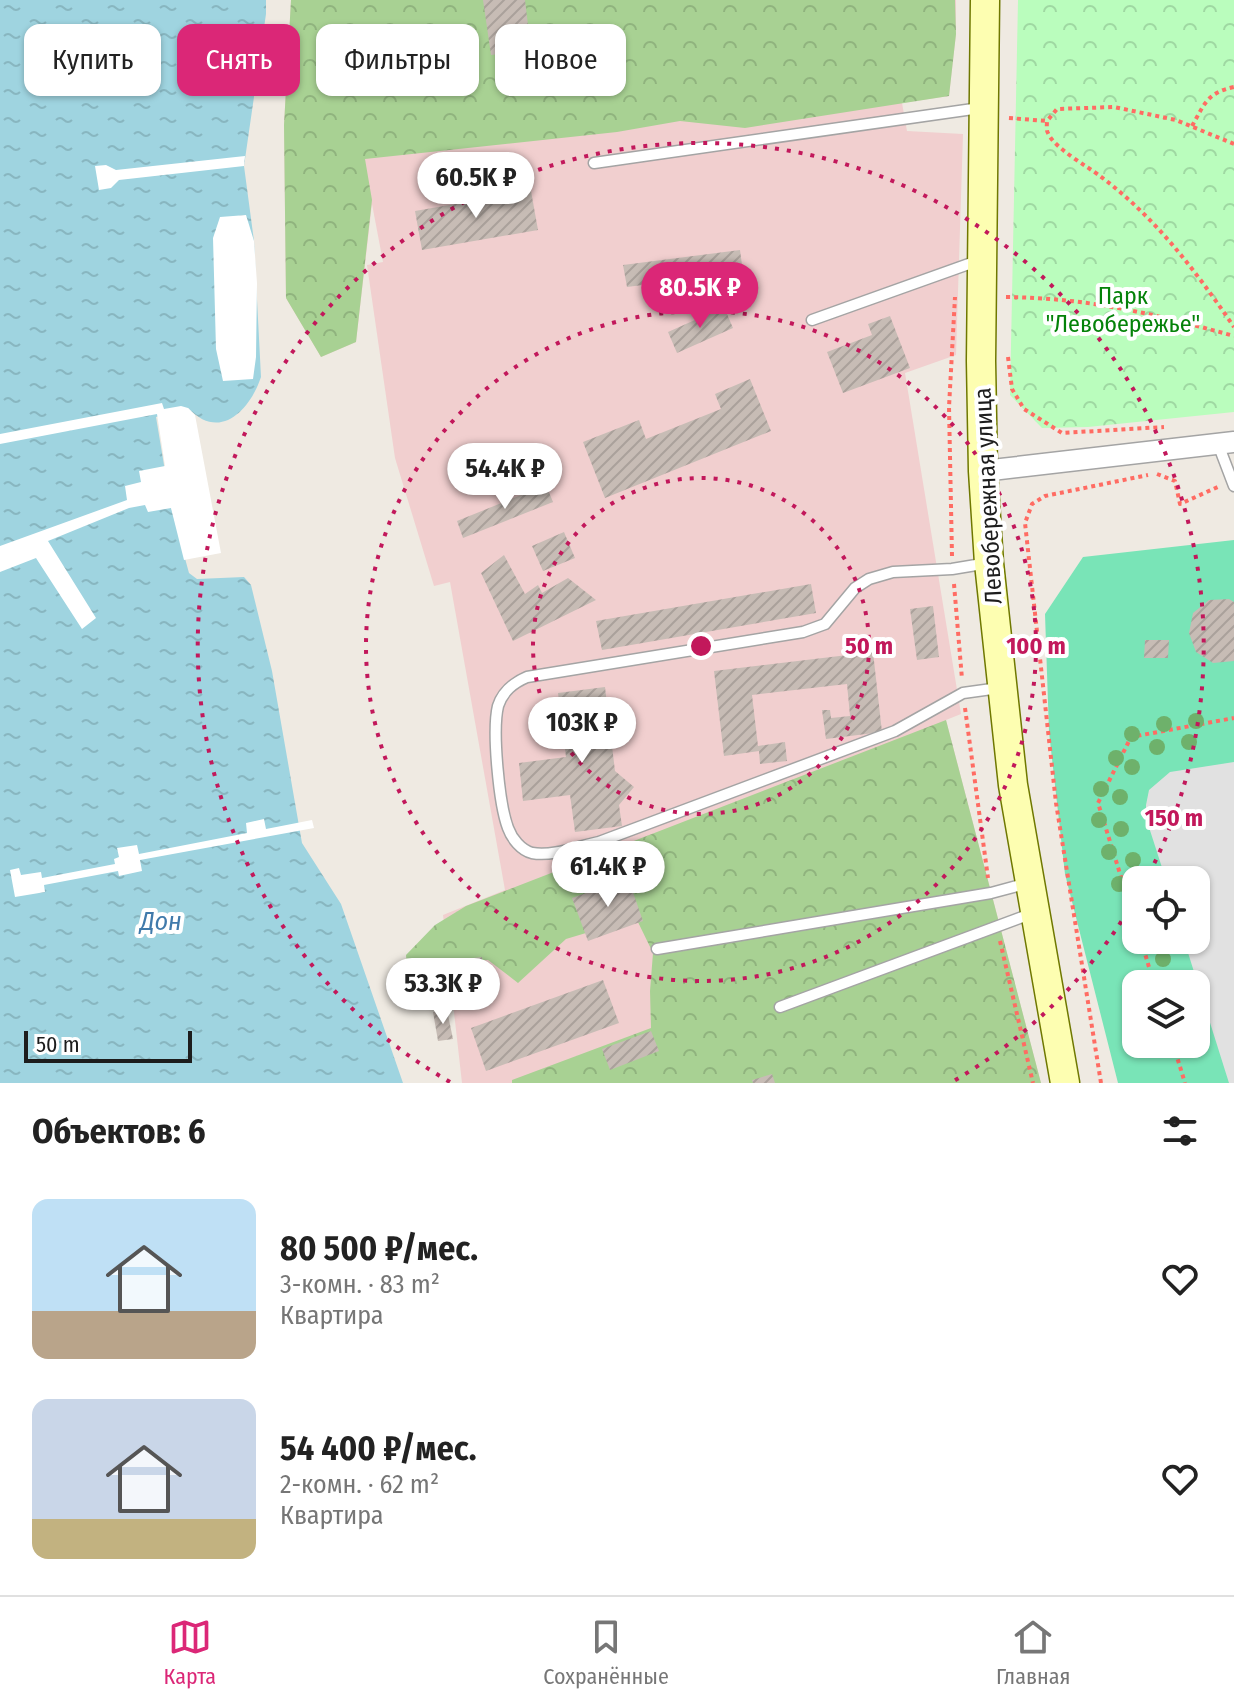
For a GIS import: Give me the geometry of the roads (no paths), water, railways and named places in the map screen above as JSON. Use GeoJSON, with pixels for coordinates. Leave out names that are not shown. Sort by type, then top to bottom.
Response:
{"type":"FeatureCollection","features":[{"type":"Feature","properties":{"kind":"main road","name":"Левобережная улица"},"geometry":{"type":"LineString","coordinates":[[985,0],[996,113],[982,260],[983,471],[989,563],[1001,688],[1028,883],[1065,1083]]}},
{"type":"Feature","properties":{"kind":"street"},"geometry":{"type":"LineString","coordinates":[[983,471],[1226,443]]}},
{"type":"Feature","properties":{"kind":"lane"},"geometry":{"type":"LineString","coordinates":[[594,163],[996,113]]}},
{"type":"Feature","properties":{"kind":"lane"},"geometry":{"type":"LineString","coordinates":[[812,320],[982,260]]}},
{"type":"Feature","properties":{"kind":"lane"},"geometry":{"type":"LineString","coordinates":[[1226,443],[1233,483]]}},
{"type":"Feature","properties":{"kind":"lane"},"geometry":{"type":"LineString","coordinates":[[989,563],[952,569],[893,572],[869,579],[855,588],[825,624],[803,632],[527,677],[510,684],[498,705],[495,734],[508,829],[518,846],[531,853],[549,853],[599,842],[882,736],[963,693],[1001,688]]}},
{"type":"Feature","properties":{"kind":"lane"},"geometry":{"type":"LineString","coordinates":[[657,949],[991,893],[1028,883]]}},
{"type":"Feature","properties":{"kind":"lane"},"geometry":{"type":"LineString","coordinates":[[780,1007],[1033,913]]}},
{"type":"Feature","properties":{"kind":"water","name":"Дон"},"geometry":{"type":"Polygon","coordinates":[[[0,0],[266,0],[265,24],[177,24],[177,96],[254,96],[244,166],[254,241],[261,377],[242,410],[222,422],[200,418],[188,408],[156,417],[171,507],[189,573],[197,579],[244,577],[251,585],[272,671],[302,843],[341,904],[403,1083],[0,1083],[0,0]]]}},
{"type":"Feature","properties":{"kind":"park label","name":"Парк \"Левобережье\""},"geometry":{"type":"Point","coordinates":[1123,310]}}]}
